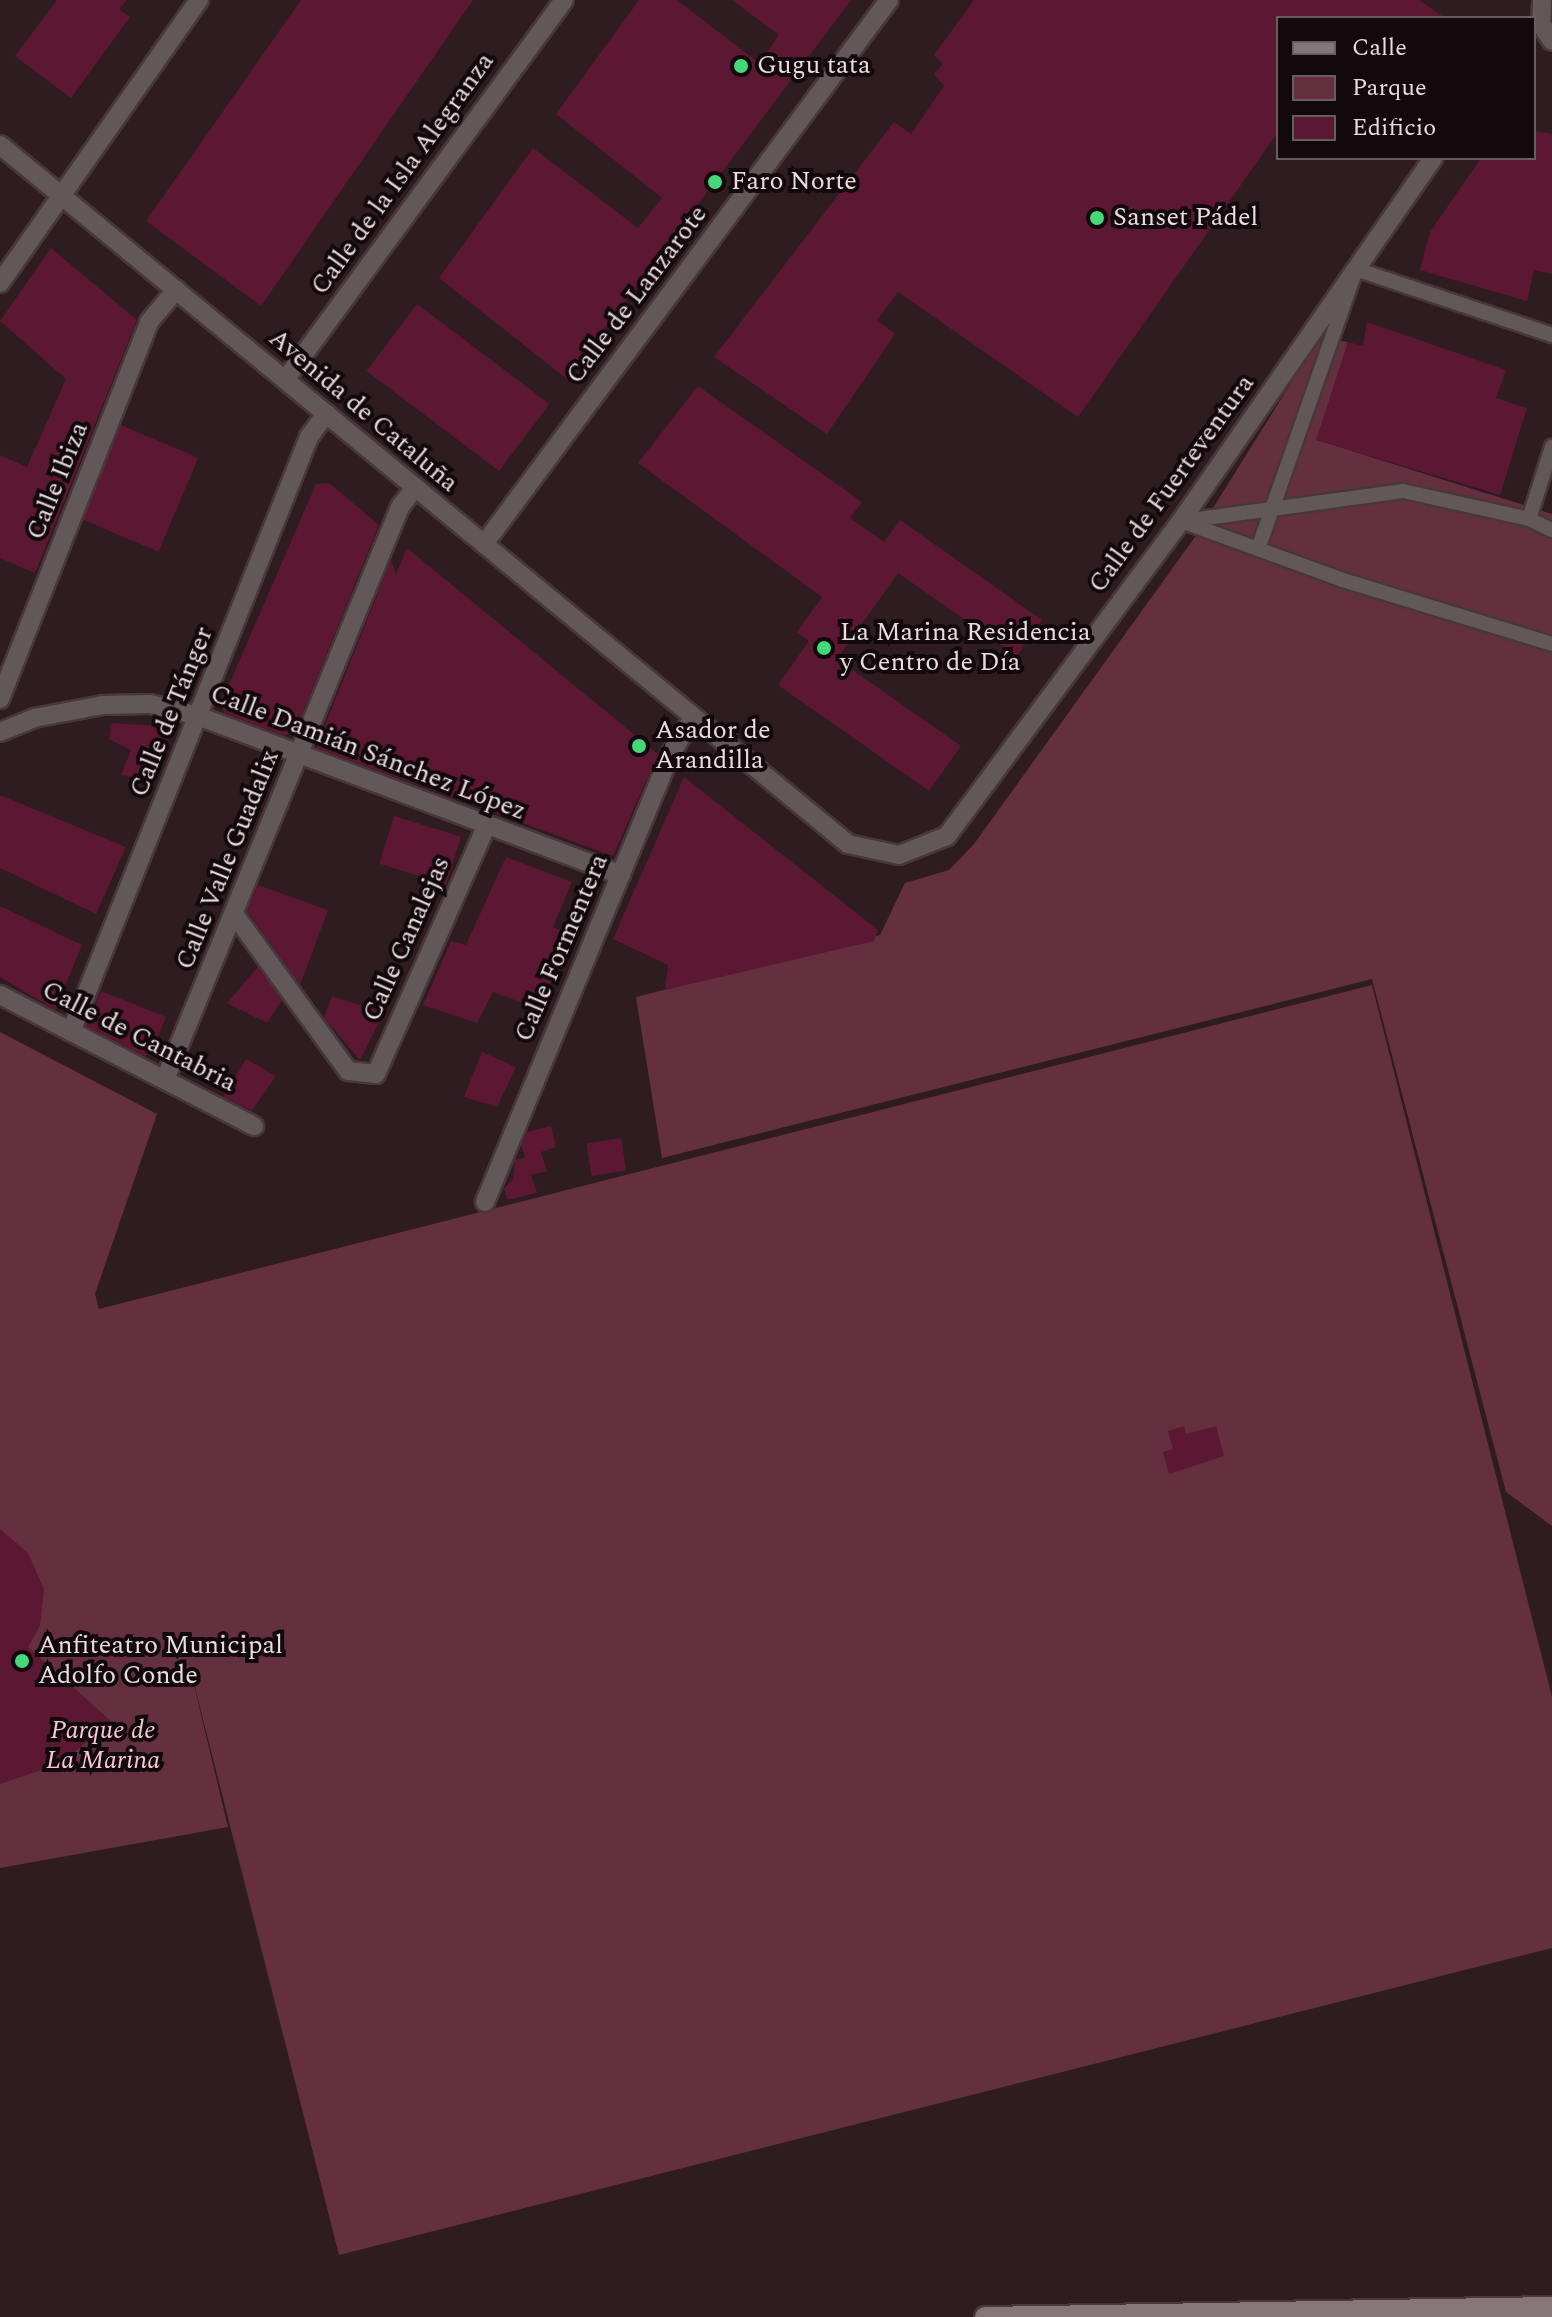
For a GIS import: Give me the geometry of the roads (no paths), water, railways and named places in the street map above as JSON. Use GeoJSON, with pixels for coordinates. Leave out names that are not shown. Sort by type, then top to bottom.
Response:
{"type":"FeatureCollection","features":[{"type":"Feature","properties":{"kind":"main road"},"geometry":{"type":"LineString","coordinates":[[985,2317],[1552,2307]]}},
{"type":"Feature","properties":{"kind":"street"},"geometry":{"type":"LineString","coordinates":[[0,283],[199,0]]}},
{"type":"Feature","properties":{"kind":"street","name":"Calle de la Isla Alegranza"},"geometry":{"type":"LineString","coordinates":[[285,380],[564,0]]}},
{"type":"Feature","properties":{"kind":"street","name":"Calle de Lanzarote"},"geometry":{"type":"LineString","coordinates":[[484,544],[889,0]]}},
{"type":"Feature","properties":{"kind":"street"},"geometry":{"type":"LineString","coordinates":[[1542,0],[1541,24],[1552,41]]}},
{"type":"Feature","properties":{"kind":"street","name":"Avenida de Cataluña"},"geometry":{"type":"LineString","coordinates":[[0,145],[848,844],[899,855],[947,836]]}},
{"type":"Feature","properties":{"kind":"street","name":"Calle de Fuerteventura"},"geometry":{"type":"LineString","coordinates":[[947,836],[1181,521],[1432,160]]}},
{"type":"Feature","properties":{"kind":"street"},"geometry":{"type":"LineString","coordinates":[[1258,549],[1356,269],[1552,335]]}},
{"type":"Feature","properties":{"kind":"street","name":"Calle Ibiza"},"geometry":{"type":"LineString","coordinates":[[0,701],[149,322],[176,290]]}},
{"type":"Feature","properties":{"kind":"street","name":"Calle de Tánger"},"geometry":{"type":"LineString","coordinates":[[71,1032],[309,437],[326,414]]}},
{"type":"Feature","properties":{"kind":"street"},"geometry":{"type":"LineString","coordinates":[[1529,519],[1552,447]]}},
{"type":"Feature","properties":{"kind":"street","name":"Calle Valle Guadalix"},"geometry":{"type":"LineString","coordinates":[[166,1077],[400,507],[415,488]]}},
{"type":"Feature","properties":{"kind":"street"},"geometry":{"type":"LineString","coordinates":[[1181,521],[1403,491],[1529,519],[1552,530]]}},
{"type":"Feature","properties":{"kind":"street"},"geometry":{"type":"LineString","coordinates":[[1181,521],[1552,644]]}},
{"type":"Feature","properties":{"kind":"street"},"geometry":{"type":"LineString","coordinates":[[0,701],[34,718]]}},
{"type":"Feature","properties":{"kind":"street","name":"Calle Damián Sánchez López"},"geometry":{"type":"LineString","coordinates":[[0,732],[34,718],[103,705],[150,704],[198,716],[621,875]]}},
{"type":"Feature","properties":{"kind":"street","name":"Calle Formentera"},"geometry":{"type":"LineString","coordinates":[[485,1202],[671,753],[693,718]]}},
{"type":"Feature","properties":{"kind":"street","name":"Calle Canalejas"},"geometry":{"type":"LineString","coordinates":[[234,914],[348,1071],[376,1074],[487,825]]}},
{"type":"Feature","properties":{"kind":"street","name":"Calle de Cantabria"},"geometry":{"type":"LineString","coordinates":[[0,995],[166,1077],[254,1126]]}},
{"type":"Feature","properties":{"kind":"place","name":"Gugu tata"},"geometry":{"type":"Point","coordinates":[741,66]}},
{"type":"Feature","properties":{"kind":"place","name":"Faro Norte"},"geometry":{"type":"Point","coordinates":[715,182]}},
{"type":"Feature","properties":{"kind":"place","name":"Sanset Pádel"},"geometry":{"type":"Point","coordinates":[1097,218]}},
{"type":"Feature","properties":{"kind":"place","name":"La Marina Residencia y Centro de Día"},"geometry":{"type":"Point","coordinates":[824,648]}},
{"type":"Feature","properties":{"kind":"place","name":"Asador de Arandilla"},"geometry":{"type":"Point","coordinates":[639,746]}},
{"type":"Feature","properties":{"kind":"place","name":"Anfiteatro Municipal Adolfo Conde"},"geometry":{"type":"Point","coordinates":[22,1661]}},
{"type":"Feature","properties":{"kind":"park label","name":"Parque de La Marina"},"geometry":{"type":"Point","coordinates":[103,1746]}}]}
